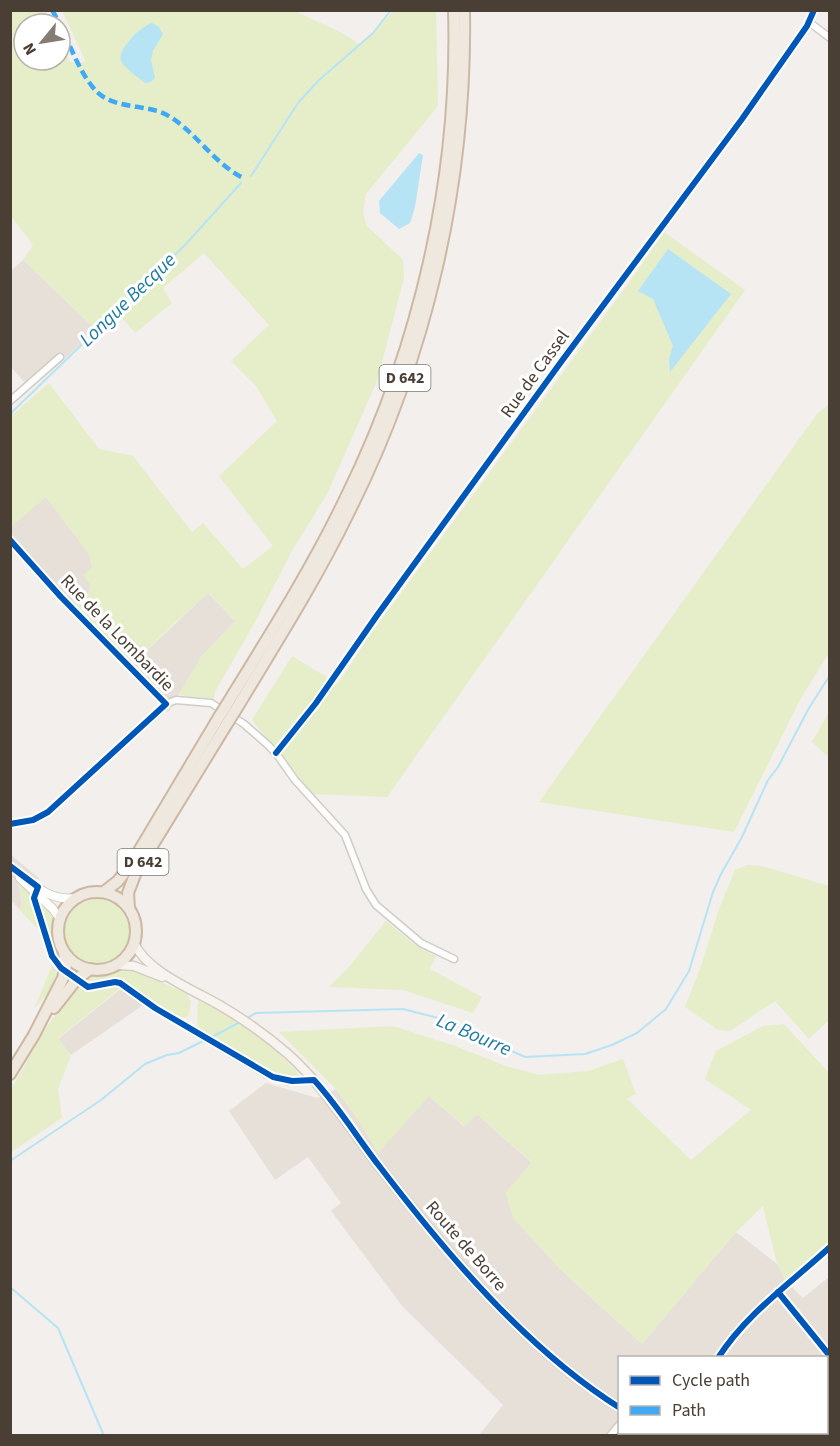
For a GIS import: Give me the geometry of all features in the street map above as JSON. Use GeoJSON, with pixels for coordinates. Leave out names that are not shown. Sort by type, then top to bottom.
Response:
{"type":"FeatureCollection","features":[{"type":"Feature","properties":{"kind":"highway","name":"D 642"},"geometry":{"type":"LineString","coordinates":[[129,908],[128,893],[134,877],[340,510],[379,422],[405,349],[429,262],[443,185],[452,109],[454,10]]}},
{"type":"Feature","properties":{"kind":"highway","name":"D 642"},"geometry":{"type":"LineString","coordinates":[[230,708],[317,573],[347,517],[382,440],[407,373],[432,287],[450,198],[462,102],[464,10]]}},
{"type":"Feature","properties":{"kind":"highway","name":"D 642"},"geometry":{"type":"LineString","coordinates":[[104,892],[118,881],[136,857],[224,720]]}},
{"type":"Feature","properties":{"kind":"highway"},"geometry":{"type":"LineString","coordinates":[[10,1074],[34,1035],[63,978],[66,965],[59,938],[60,919],[65,908],[77,898],[88,893],[104,892],[118,898],[129,908],[136,927],[134,943],[129,954],[117,964],[102,970],[90,969],[74,962],[64,951]]}},
{"type":"Feature","properties":{"kind":"highway"},"geometry":{"type":"LineString","coordinates":[[34,1035],[76,980],[90,969]]}},
{"type":"Feature","properties":{"kind":"main road"},"geometry":{"type":"LineString","coordinates":[[134,943],[148,962],[184,986]]}},
{"type":"Feature","properties":{"kind":"main road"},"geometry":{"type":"LineString","coordinates":[[117,964],[138,967],[184,986]]}},
{"type":"Feature","properties":{"kind":"main road","name":"Route de Borre"},"geometry":{"type":"LineString","coordinates":[[184,986],[240,1018],[288,1054],[339,1110],[416,1213],[484,1291],[572,1374],[618,1407]]}},
{"type":"Feature","properties":{"kind":"street","name":"Rue de Cassel"},"geometry":{"type":"LineString","coordinates":[[276,753],[316,703],[409,571],[742,119],[809,22],[814,10]]}},
{"type":"Feature","properties":{"kind":"street"},"geometry":{"type":"LineString","coordinates":[[809,22],[830,38]]}},
{"type":"Feature","properties":{"kind":"street"},"geometry":{"type":"LineString","coordinates":[[10,402],[60,357]]}},
{"type":"Feature","properties":{"kind":"street","name":"Rue de la Lombardie"},"geometry":{"type":"LineString","coordinates":[[10,540],[90,627],[166,704]]}},
{"type":"Feature","properties":{"kind":"street","name":"Rue de la Lombardie"},"geometry":{"type":"LineString","coordinates":[[10,824],[29,821],[45,814],[166,704],[176,700],[204,701],[214,704],[248,727],[276,753],[295,780],[345,835],[366,889],[376,905],[417,940],[454,959]]}},
{"type":"Feature","properties":{"kind":"street"},"geometry":{"type":"LineString","coordinates":[[10,867],[51,896],[61,899],[77,898]]}},
{"type":"Feature","properties":{"kind":"street"},"geometry":{"type":"LineString","coordinates":[[10,867],[53,909],[60,919]]}},
{"type":"Feature","properties":{"kind":"street"},"geometry":{"type":"LineString","coordinates":[[124,986],[199,1035],[273,1077],[292,1081],[314,1080]]}},
{"type":"Feature","properties":{"kind":"street"},"geometry":{"type":"LineString","coordinates":[[719,1356],[742,1325],[830,1247]]}},
{"type":"Feature","properties":{"kind":"street"},"geometry":{"type":"LineString","coordinates":[[778,1292],[830,1356]]}},
{"type":"Feature","properties":{"kind":"shaded area"},"geometry":{"type":"Polygon","coordinates":[[[23,260],[96,330],[56,367],[26,384],[11,367],[11,271],[23,260]]]}},
{"type":"Feature","properties":{"kind":"shaded area"},"geometry":{"type":"Polygon","coordinates":[[[46,497],[89,554],[92,567],[89,592],[73,607],[11,534],[10,527],[46,497]]]}},
{"type":"Feature","properties":{"kind":"shaded area"},"geometry":{"type":"Polygon","coordinates":[[[208,593],[235,621],[201,657],[167,712],[126,670],[208,593]]]}},
{"type":"Feature","properties":{"kind":"shaded area"},"geometry":{"type":"Polygon","coordinates":[[[10,854],[40,879],[18,881],[22,905],[20,910],[11,900],[10,854]]]}},
{"type":"Feature","properties":{"kind":"shaded area"},"geometry":{"type":"Polygon","coordinates":[[[122,988],[143,1005],[71,1055],[58,1039],[122,988]]]}},
{"type":"Feature","properties":{"kind":"shaded area"},"geometry":{"type":"Polygon","coordinates":[[[266,1083],[317,1098],[336,1089],[357,1118],[429,1096],[464,1126],[477,1114],[532,1163],[506,1193],[514,1218],[560,1269],[642,1344],[736,1232],[777,1264],[786,1281],[803,1298],[829,1277],[829,1435],[479,1435],[503,1405],[403,1307],[331,1211],[341,1203],[308,1157],[275,1180],[229,1111],[266,1083]]]}},
{"type":"Feature","properties":{"kind":"green space"},"geometry":{"type":"Polygon","coordinates":[[[11,11],[47,12],[12,12],[12,72],[72,72],[72,62],[86,62],[72,32],[72,12],[64,12],[66,11],[295,11],[342,33],[359,44],[373,33],[393,11],[436,11],[438,106],[366,194],[363,214],[367,226],[403,260],[404,278],[377,381],[327,494],[292,551],[215,692],[214,699],[179,694],[201,657],[235,621],[209,593],[130,666],[73,607],[89,592],[90,584],[83,575],[92,567],[89,554],[46,497],[11,527],[11,416],[49,383],[99,449],[133,456],[192,532],[203,523],[243,569],[273,546],[219,476],[277,421],[256,386],[231,361],[269,325],[204,253],[163,288],[172,303],[135,333],[117,312],[96,330],[23,260],[33,245],[11,216],[11,11]]]}},
{"type":"Feature","properties":{"kind":"green space"},"geometry":{"type":"Polygon","coordinates":[[[664,232],[745,290],[387,797],[313,794],[252,720],[292,656],[338,684],[368,638],[664,232]]]}},
{"type":"Feature","properties":{"kind":"green space"},"geometry":{"type":"Polygon","coordinates":[[[829,404],[829,653],[801,698],[734,832],[539,802],[817,414],[829,404]]]}},
{"type":"Feature","properties":{"kind":"green space"},"geometry":{"type":"Polygon","coordinates":[[[829,712],[829,758],[812,742],[829,712]]]}},
{"type":"Feature","properties":{"kind":"green space"},"geometry":{"type":"Polygon","coordinates":[[[747,865],[762,866],[829,886],[829,1020],[809,1039],[775,1001],[730,1031],[718,1030],[685,1007],[735,870],[747,865]]]}},
{"type":"Feature","properties":{"kind":"green space"},"geometry":{"type":"Polygon","coordinates":[[[18,881],[54,918],[52,938],[61,960],[50,991],[34,1009],[52,966],[38,929],[20,910],[22,905],[18,881]]]}},
{"type":"Feature","properties":{"kind":"green space"},"geometry":{"type":"Polygon","coordinates":[[[97,899],[110,901],[125,914],[130,932],[128,945],[115,960],[97,965],[84,963],[69,950],[64,932],[66,919],[79,904],[97,899]]]}},
{"type":"Feature","properties":{"kind":"green space"},"geometry":{"type":"Polygon","coordinates":[[[386,921],[414,944],[436,956],[430,969],[482,997],[473,1013],[403,990],[329,987],[349,967],[386,921]]]}},
{"type":"Feature","properties":{"kind":"green space"},"geometry":{"type":"Polygon","coordinates":[[[124,967],[186,993],[191,1001],[189,1015],[185,1018],[177,1017],[127,983],[58,1038],[71,1055],[58,1089],[62,1118],[11,1152],[11,1090],[44,1031],[66,1000],[88,975],[124,967]]]}},
{"type":"Feature","properties":{"kind":"green space"},"geometry":{"type":"Polygon","coordinates":[[[198,999],[251,1028],[295,1069],[300,1077],[270,1072],[197,1030],[198,999]]]}},
{"type":"Feature","properties":{"kind":"green space"},"geometry":{"type":"Polygon","coordinates":[[[784,1024],[829,1073],[829,1241],[786,1280],[777,1264],[763,1206],[736,1232],[642,1344],[560,1269],[513,1218],[506,1193],[532,1162],[477,1114],[465,1126],[429,1096],[378,1153],[336,1089],[279,1032],[393,1026],[506,1066],[539,1075],[588,1071],[623,1059],[636,1094],[627,1099],[691,1160],[751,1110],[705,1079],[716,1051],[763,1026],[784,1024]]]}},
{"type":"Feature","properties":{"kind":"water"},"geometry":{"type":"Polygon","coordinates":[[[152,23],[159,27],[163,34],[153,51],[151,60],[155,78],[145,83],[124,66],[121,58],[130,39],[142,28],[152,23]]]}},
{"type":"Feature","properties":{"kind":"water"},"geometry":{"type":"Polygon","coordinates":[[[419,153],[423,155],[415,207],[410,223],[399,229],[380,213],[379,201],[419,153]]]}},
{"type":"Feature","properties":{"kind":"water"},"geometry":{"type":"Polygon","coordinates":[[[668,249],[731,294],[670,372],[669,359],[673,346],[653,299],[638,291],[668,249]]]}},
{"type":"Feature","properties":{"kind":"waterway","name":"Longue Becque"},"geometry":{"type":"LineString","coordinates":[[251,176],[298,103],[318,81],[373,33],[391,10]]}},
{"type":"Feature","properties":{"kind":"waterway","name":"Longue Becque"},"geometry":{"type":"LineString","coordinates":[[10,414],[186,244],[241,183]]}},
{"type":"Feature","properties":{"kind":"waterway","name":"La Bourre"},"geometry":{"type":"LineString","coordinates":[[245,1019],[256,1013],[403,1009],[438,1018],[525,1057],[585,1054],[637,1033],[666,1009],[689,971],[713,892],[721,874],[742,837],[768,780],[778,767],[809,708],[830,675]]}},
{"type":"Feature","properties":{"kind":"waterway","name":"La Bourre"},"geometry":{"type":"LineString","coordinates":[[210,1038],[240,1022]]}},
{"type":"Feature","properties":{"kind":"waterway","name":"La Bourre"},"geometry":{"type":"LineString","coordinates":[[10,1161],[101,1100],[145,1064],[179,1053],[205,1040]]}},
{"type":"Feature","properties":{"kind":"waterway"},"geometry":{"type":"LineString","coordinates":[[10,1287],[58,1328],[104,1436]]}},
{"type":"Feature","properties":{"kind":"marked path"},"geometry":{"type":"LineString","coordinates":[[52,10],[83,73],[96,91],[111,101],[165,114],[185,128],[222,163],[243,178]]}},
{"type":"Feature","properties":{"kind":"cycle path"},"geometry":{"type":"LineString","coordinates":[[276,753],[316,703],[561,362],[742,119],[807,26],[814,10]]}},
{"type":"Feature","properties":{"kind":"cycle path"},"geometry":{"type":"LineString","coordinates":[[10,540],[61,597],[166,704],[48,812],[33,820],[10,824]]}},
{"type":"Feature","properties":{"kind":"cycle path"},"geometry":{"type":"LineString","coordinates":[[10,866],[38,887],[34,898],[52,956],[61,968],[88,987],[120,983],[155,1008],[273,1077],[292,1081],[314,1080],[405,1200],[460,1266],[521,1329],[553,1358],[586,1385],[618,1407]]}},
{"type":"Feature","properties":{"kind":"cycle path"},"geometry":{"type":"LineString","coordinates":[[720,1356],[742,1327],[770,1299],[830,1247]]}},
{"type":"Feature","properties":{"kind":"cycle path"},"geometry":{"type":"LineString","coordinates":[[778,1292],[830,1356]]}}]}
